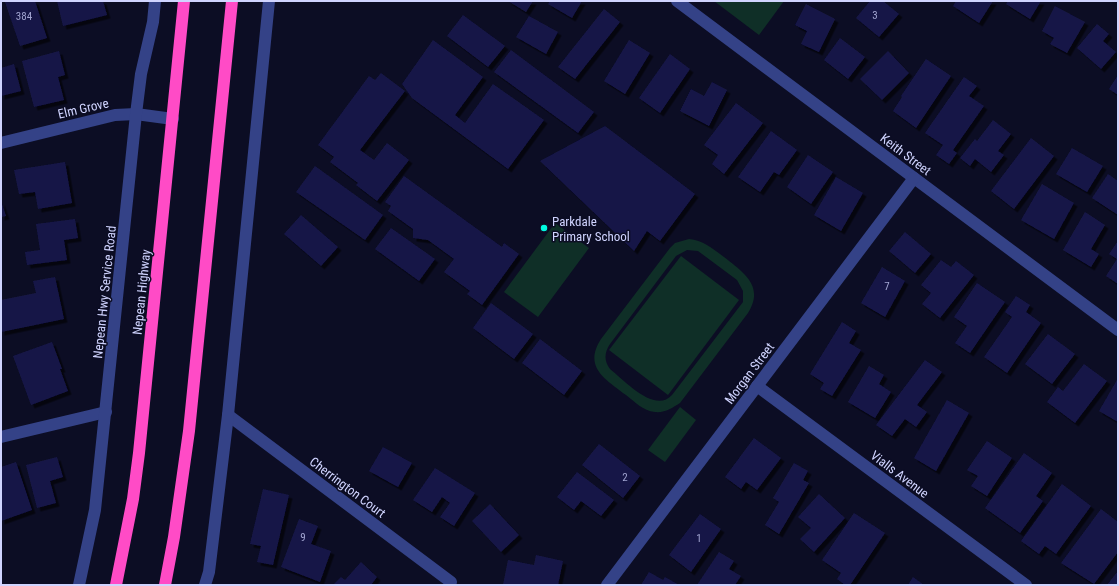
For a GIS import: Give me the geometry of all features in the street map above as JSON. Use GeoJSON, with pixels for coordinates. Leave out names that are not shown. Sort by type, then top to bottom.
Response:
{"type":"FeatureCollection","features":[{"type":"Feature","properties":{"kind":"highway","name":"Nepean Highway"},"geometry":{"type":"LineString","coordinates":[[116,585],[133,500],[139,453],[184,1]]}},
{"type":"Feature","properties":{"kind":"highway"},"geometry":{"type":"LineString","coordinates":[[165,585],[190,431],[232,1]]}},
{"type":"Feature","properties":{"kind":"street","name":"Nepean Hwy Service Road"},"geometry":{"type":"LineString","coordinates":[[79,585],[95,510],[136,114],[141,74],[153,22],[155,1]]}},
{"type":"Feature","properties":{"kind":"street"},"geometry":{"type":"LineString","coordinates":[[206,585],[228,415],[270,1]]}},
{"type":"Feature","properties":{"kind":"street","name":"Keith Street"},"geometry":{"type":"LineString","coordinates":[[677,1],[1118,330]]}},
{"type":"Feature","properties":{"kind":"street","name":"Elm Grove"},"geometry":{"type":"LineString","coordinates":[[1,143],[110,116],[136,114],[173,119]]}},
{"type":"Feature","properties":{"kind":"street","name":"Morgan Street"},"geometry":{"type":"LineString","coordinates":[[607,585],[914,178]]}},
{"type":"Feature","properties":{"kind":"street","name":"Vialls Avenue"},"geometry":{"type":"LineString","coordinates":[[757,386],[1026,585]]}},
{"type":"Feature","properties":{"kind":"street"},"geometry":{"type":"LineString","coordinates":[[1,437],[106,412]]}},
{"type":"Feature","properties":{"kind":"street","name":"Cherrington Court"},"geometry":{"type":"LineString","coordinates":[[228,415],[451,582]]}},
{"type":"Feature","properties":{"kind":"green space"},"geometry":{"type":"Polygon","coordinates":[[[714,1],[784,1],[759,35],[714,1]]]}},
{"type":"Feature","properties":{"kind":"green space"},"geometry":{"type":"Polygon","coordinates":[[[555,223],[589,248],[538,317],[504,292],[555,223]]]}},
{"type":"Feature","properties":{"kind":"green space"},"geometry":{"type":"Polygon","coordinates":[[[689,239],[699,241],[712,248],[738,268],[750,280],[754,295],[753,303],[748,313],[680,403],[665,411],[655,412],[647,410],[639,405],[604,378],[595,365],[594,357],[601,339],[675,243],[689,239]],[[687,250],[676,256],[610,344],[607,351],[606,360],[610,369],[640,394],[657,401],[665,400],[672,395],[743,302],[743,291],[737,280],[698,251],[687,250]]]}},
{"type":"Feature","properties":{"kind":"green space"},"geometry":{"type":"Polygon","coordinates":[[[681,256],[739,300],[668,395],[609,350],[681,256]]]}},
{"type":"Feature","properties":{"kind":"green space"},"geometry":{"type":"Polygon","coordinates":[[[680,407],[696,420],[665,462],[648,450],[680,407]]]}},
{"type":"Feature","properties":{"kind":"building"},"geometry":{"type":"Polygon","coordinates":[[[35,1],[47,38],[20,46],[5,2],[35,1]]]}},
{"type":"Feature","properties":{"kind":"building"},"geometry":{"type":"Polygon","coordinates":[[[57,1],[103,1],[107,15],[63,26],[57,1]]]}},
{"type":"Feature","properties":{"kind":"building"},"geometry":{"type":"Polygon","coordinates":[[[508,1],[533,1],[526,12],[508,1]]]}},
{"type":"Feature","properties":{"kind":"building"},"geometry":{"type":"Polygon","coordinates":[[[550,1],[582,1],[572,18],[548,4],[550,1]]]}},
{"type":"Feature","properties":{"kind":"building"},"geometry":{"type":"Polygon","coordinates":[[[870,1],[883,1],[899,14],[879,37],[856,18],[870,1]]]}},
{"type":"Feature","properties":{"kind":"building"},"geometry":{"type":"Polygon","coordinates":[[[956,1],[993,1],[979,23],[953,6],[956,1]]]}},
{"type":"Feature","properties":{"kind":"building"},"geometry":{"type":"Polygon","coordinates":[[[1008,1],[1041,1],[1030,19],[1006,4],[1008,1]]]}},
{"type":"Feature","properties":{"kind":"building"},"geometry":{"type":"Polygon","coordinates":[[[806,4],[835,19],[819,52],[801,44],[807,31],[795,25],[806,4]]]}},
{"type":"Feature","properties":{"kind":"building"},"geometry":{"type":"Polygon","coordinates":[[[1055,6],[1085,22],[1067,53],[1050,44],[1054,38],[1042,31],[1055,6]]]}},
{"type":"Feature","properties":{"kind":"building"},"geometry":{"type":"Polygon","coordinates":[[[604,9],[620,22],[575,79],[558,67],[604,9]]]}},
{"type":"Feature","properties":{"kind":"building"},"geometry":{"type":"Polygon","coordinates":[[[463,15],[505,46],[488,67],[447,36],[463,15]]]}},
{"type":"Feature","properties":{"kind":"building"},"geometry":{"type":"Polygon","coordinates":[[[529,16],[558,32],[546,54],[516,37],[529,16]]]}},
{"type":"Feature","properties":{"kind":"building"},"geometry":{"type":"Polygon","coordinates":[[[1097,24],[1109,34],[1103,41],[1116,52],[1101,69],[1077,48],[1097,24]]]}},
{"type":"Feature","properties":{"kind":"building"},"geometry":{"type":"Polygon","coordinates":[[[840,38],[865,57],[848,79],[824,60],[840,38]]]}},
{"type":"Feature","properties":{"kind":"building"},"geometry":{"type":"Polygon","coordinates":[[[433,40],[483,77],[455,115],[465,123],[493,84],[544,120],[508,169],[412,98],[402,84],[433,40]]]}},
{"type":"Feature","properties":{"kind":"building"},"geometry":{"type":"Polygon","coordinates":[[[629,40],[650,53],[625,94],[604,81],[629,40]]]}},
{"type":"Feature","properties":{"kind":"building"},"geometry":{"type":"Polygon","coordinates":[[[511,50],[594,112],[578,133],[494,72],[511,50]]]}},
{"type":"Feature","properties":{"kind":"building"},"geometry":{"type":"Polygon","coordinates":[[[59,51],[65,75],[58,77],[64,100],[34,107],[22,61],[59,51]]]}},
{"type":"Feature","properties":{"kind":"building"},"geometry":{"type":"Polygon","coordinates":[[[888,51],[909,73],[882,100],[860,79],[888,51]]]}},
{"type":"Feature","properties":{"kind":"building"},"geometry":{"type":"Polygon","coordinates":[[[670,54],[690,69],[660,113],[639,98],[670,54]]]}},
{"type":"Feature","properties":{"kind":"building"},"geometry":{"type":"Polygon","coordinates":[[[926,59],[951,76],[916,128],[893,111],[902,97],[901,96],[926,59]]]}},
{"type":"Feature","properties":{"kind":"building"},"geometry":{"type":"Polygon","coordinates":[[[14,64],[21,91],[1,96],[1,68],[14,64]]]}},
{"type":"Feature","properties":{"kind":"building"},"geometry":{"type":"Polygon","coordinates":[[[381,73],[405,91],[360,150],[374,160],[387,143],[409,160],[377,201],[356,185],[358,183],[330,162],[334,157],[318,145],[369,76],[375,80],[381,73]]]}},
{"type":"Feature","properties":{"kind":"building"},"geometry":{"type":"Polygon","coordinates":[[[1118,75],[1118,95],[1109,89],[1118,75]]]}},
{"type":"Feature","properties":{"kind":"building"},"geometry":{"type":"Polygon","coordinates":[[[964,77],[977,86],[969,96],[984,106],[953,150],[957,153],[949,164],[936,155],[943,145],[925,133],[964,77]]]}},
{"type":"Feature","properties":{"kind":"building"},"geometry":{"type":"Polygon","coordinates":[[[712,82],[727,90],[709,126],[680,111],[691,89],[704,96],[712,82]]]}},
{"type":"Feature","properties":{"kind":"building"},"geometry":{"type":"Polygon","coordinates":[[[736,103],[763,123],[724,174],[712,164],[718,155],[704,145],[736,103]]]}},
{"type":"Feature","properties":{"kind":"building"},"geometry":{"type":"Polygon","coordinates":[[[993,120],[1011,134],[998,151],[1004,155],[991,172],[975,159],[970,166],[960,158],[975,139],[977,141],[993,120]]]}},
{"type":"Feature","properties":{"kind":"building"},"geometry":{"type":"Polygon","coordinates":[[[605,126],[695,194],[660,241],[647,231],[634,251],[540,161],[605,126]]]}},
{"type":"Feature","properties":{"kind":"building"},"geometry":{"type":"Polygon","coordinates":[[[771,131],[797,150],[779,175],[774,172],[760,192],[738,177],[771,131]]]}},
{"type":"Feature","properties":{"kind":"building"},"geometry":{"type":"Polygon","coordinates":[[[1031,138],[1054,156],[1014,209],[991,191],[1031,138]]]}},
{"type":"Feature","properties":{"kind":"building"},"geometry":{"type":"Polygon","coordinates":[[[1072,148],[1103,166],[1087,192],[1056,174],[1072,148]]]}},
{"type":"Feature","properties":{"kind":"building"},"geometry":{"type":"Polygon","coordinates":[[[808,155],[833,172],[811,204],[787,187],[808,155]]]}},
{"type":"Feature","properties":{"kind":"building"},"geometry":{"type":"Polygon","coordinates":[[[65,162],[72,203],[38,209],[35,192],[19,194],[14,170],[65,162]]]}},
{"type":"Feature","properties":{"kind":"building"},"geometry":{"type":"Polygon","coordinates":[[[315,166],[383,215],[365,240],[296,192],[315,166]]]}},
{"type":"Feature","properties":{"kind":"building"},"geometry":{"type":"Polygon","coordinates":[[[1108,174],[1118,181],[1118,215],[1092,198],[1108,174]]]}},
{"type":"Feature","properties":{"kind":"building"},"geometry":{"type":"Polygon","coordinates":[[[404,176],[502,247],[504,243],[519,254],[482,305],[467,294],[470,291],[444,272],[454,259],[428,240],[413,238],[413,229],[388,211],[391,206],[385,202],[404,176]]]}},
{"type":"Feature","properties":{"kind":"building"},"geometry":{"type":"Polygon","coordinates":[[[836,177],[863,193],[841,231],[814,215],[836,177]]]}},
{"type":"Feature","properties":{"kind":"building"},"geometry":{"type":"Polygon","coordinates":[[[1042,184],[1074,203],[1054,239],[1021,220],[1042,184]]]}},
{"type":"Feature","properties":{"kind":"building"},"geometry":{"type":"Polygon","coordinates":[[[1,201],[6,216],[1,217],[1,201]]]}},
{"type":"Feature","properties":{"kind":"building"},"geometry":{"type":"Polygon","coordinates":[[[1085,212],[1105,225],[1091,249],[1099,254],[1091,267],[1063,250],[1085,212]]]}},
{"type":"Feature","properties":{"kind":"building"},"geometry":{"type":"Polygon","coordinates":[[[301,215],[338,247],[321,266],[284,234],[301,215]]]}},
{"type":"Feature","properties":{"kind":"building"},"geometry":{"type":"Polygon","coordinates":[[[75,219],[78,238],[64,240],[67,260],[27,265],[25,252],[40,250],[36,224],[75,219]]]}},
{"type":"Feature","properties":{"kind":"building"},"geometry":{"type":"Polygon","coordinates":[[[391,228],[435,259],[419,281],[375,249],[391,228]]]}},
{"type":"Feature","properties":{"kind":"building"},"geometry":{"type":"Polygon","coordinates":[[[905,232],[931,254],[915,273],[889,251],[905,232]]]}},
{"type":"Feature","properties":{"kind":"building"},"geometry":{"type":"Polygon","coordinates":[[[1118,241],[1118,284],[1106,276],[1117,259],[1109,254],[1118,241]]]}},
{"type":"Feature","properties":{"kind":"building"},"geometry":{"type":"Polygon","coordinates":[[[941,260],[951,267],[956,261],[974,275],[940,318],[922,304],[931,293],[921,285],[941,260]]]}},
{"type":"Feature","properties":{"kind":"building"},"geometry":{"type":"Polygon","coordinates":[[[882,267],[905,281],[885,317],[861,303],[882,267]]]}},
{"type":"Feature","properties":{"kind":"building"},"geometry":{"type":"Polygon","coordinates":[[[55,277],[64,319],[1,332],[1,300],[36,293],[33,281],[55,277]]]}},
{"type":"Feature","properties":{"kind":"building"},"geometry":{"type":"Polygon","coordinates":[[[977,283],[1005,302],[970,353],[955,343],[967,326],[954,317],[977,283]]]}},
{"type":"Feature","properties":{"kind":"building"},"geometry":{"type":"Polygon","coordinates":[[[1016,296],[1030,305],[1026,312],[1041,323],[1007,373],[984,357],[1012,317],[1005,312],[1016,296]]]}},
{"type":"Feature","properties":{"kind":"building"},"geometry":{"type":"Polygon","coordinates":[[[491,303],[533,334],[514,359],[473,328],[491,303]]]}},
{"type":"Feature","properties":{"kind":"building"},"geometry":{"type":"Polygon","coordinates":[[[842,322],[856,331],[849,343],[861,350],[832,396],[820,389],[824,383],[810,374],[842,322]]]}},
{"type":"Feature","properties":{"kind":"building"},"geometry":{"type":"Polygon","coordinates":[[[1048,334],[1075,354],[1052,384],[1025,364],[1048,334]]]}},
{"type":"Feature","properties":{"kind":"building"},"geometry":{"type":"Polygon","coordinates":[[[540,339],[582,371],[564,395],[522,363],[540,339]]]}},
{"type":"Feature","properties":{"kind":"building"},"geometry":{"type":"Polygon","coordinates":[[[52,342],[68,391],[31,405],[13,356],[52,342]]]}},
{"type":"Feature","properties":{"kind":"building"},"geometry":{"type":"Polygon","coordinates":[[[925,360],[942,372],[917,405],[927,412],[916,427],[905,419],[892,436],[876,425],[925,360]]]}},
{"type":"Feature","properties":{"kind":"building"},"geometry":{"type":"Polygon","coordinates":[[[1084,364],[1107,381],[1075,423],[1047,402],[1058,387],[1063,391],[1084,364]]]}},
{"type":"Feature","properties":{"kind":"building"},"geometry":{"type":"Polygon","coordinates":[[[869,366],[884,375],[879,384],[891,392],[875,418],[848,402],[869,366]]]}},
{"type":"Feature","properties":{"kind":"building"},"geometry":{"type":"Polygon","coordinates":[[[1117,380],[1118,381],[1118,422],[1099,411],[1117,380]]]}},
{"type":"Feature","properties":{"kind":"building"},"geometry":{"type":"Polygon","coordinates":[[[947,400],[969,413],[936,471],[914,458],[947,400]]]}},
{"type":"Feature","properties":{"kind":"building"},"geometry":{"type":"Polygon","coordinates":[[[754,438],[781,458],[757,490],[746,482],[741,489],[725,477],[754,438]]]}},
{"type":"Feature","properties":{"kind":"building"},"geometry":{"type":"Polygon","coordinates":[[[987,441],[1012,458],[987,496],[971,486],[978,476],[967,470],[987,441]]]}},
{"type":"Feature","properties":{"kind":"building"},"geometry":{"type":"Polygon","coordinates":[[[599,444],[640,476],[623,498],[582,465],[599,444]]]}},
{"type":"Feature","properties":{"kind":"building"},"geometry":{"type":"Polygon","coordinates":[[[383,447],[412,463],[398,487],[369,471],[383,447]]]}},
{"type":"Feature","properties":{"kind":"building"},"geometry":{"type":"Polygon","coordinates":[[[1024,453],[1052,473],[1036,496],[1043,501],[1020,533],[985,508],[1024,453]]]}},
{"type":"Feature","properties":{"kind":"building"},"geometry":{"type":"Polygon","coordinates":[[[57,457],[63,477],[50,481],[56,503],[37,508],[26,465],[57,457]]]}},
{"type":"Feature","properties":{"kind":"building"},"geometry":{"type":"Polygon","coordinates":[[[16,462],[32,510],[1,521],[1,467],[16,462]]]}},
{"type":"Feature","properties":{"kind":"building"},"geometry":{"type":"Polygon","coordinates":[[[794,463],[808,471],[803,480],[809,483],[779,534],[765,525],[779,502],[773,498],[794,463]]]}},
{"type":"Feature","properties":{"kind":"building"},"geometry":{"type":"Polygon","coordinates":[[[435,468],[475,493],[454,526],[440,517],[450,503],[442,497],[432,512],[413,500],[435,468]]]}},
{"type":"Feature","properties":{"kind":"building"},"geometry":{"type":"Polygon","coordinates":[[[577,472],[614,500],[601,516],[581,501],[574,510],[557,497],[577,472]]]}},
{"type":"Feature","properties":{"kind":"building"},"geometry":{"type":"Polygon","coordinates":[[[1062,484],[1091,506],[1056,554],[1045,546],[1039,554],[1021,541],[1062,484]]]}},
{"type":"Feature","properties":{"kind":"building"},"geometry":{"type":"Polygon","coordinates":[[[263,489],[289,495],[273,565],[257,562],[261,546],[250,544],[263,489]]]}},
{"type":"Feature","properties":{"kind":"building"},"geometry":{"type":"Polygon","coordinates":[[[819,494],[845,518],[814,552],[800,539],[811,528],[798,517],[819,494]]]}},
{"type":"Feature","properties":{"kind":"building"},"geometry":{"type":"Polygon","coordinates":[[[490,504],[519,535],[501,552],[472,521],[490,504]]]}},
{"type":"Feature","properties":{"kind":"building"},"geometry":{"type":"Polygon","coordinates":[[[1101,509],[1118,522],[1118,552],[1094,584],[1061,563],[1101,509]]]}},
{"type":"Feature","properties":{"kind":"building"},"geometry":{"type":"Polygon","coordinates":[[[854,513],[885,533],[850,585],[845,585],[837,579],[841,573],[822,560],[854,513]]]}},
{"type":"Feature","properties":{"kind":"building"},"geometry":{"type":"Polygon","coordinates":[[[700,514],[721,529],[691,572],[669,555],[700,514]]]}},
{"type":"Feature","properties":{"kind":"building"},"geometry":{"type":"Polygon","coordinates":[[[299,519],[318,526],[311,544],[331,551],[320,582],[281,567],[299,519]]]}},
{"type":"Feature","properties":{"kind":"building"},"geometry":{"type":"Polygon","coordinates":[[[719,552],[734,561],[729,569],[741,576],[735,585],[697,585],[719,552]]]}},
{"type":"Feature","properties":{"kind":"building"},"geometry":{"type":"Polygon","coordinates":[[[536,555],[563,561],[558,585],[503,585],[508,560],[534,565],[536,555]]]}},
{"type":"Feature","properties":{"kind":"building"},"geometry":{"type":"Polygon","coordinates":[[[361,562],[377,577],[371,585],[333,585],[341,577],[345,580],[361,562]]]}},
{"type":"Feature","properties":{"kind":"building"},"geometry":{"type":"Polygon","coordinates":[[[1118,571],[1118,585],[1107,585],[1118,571]]]}},
{"type":"Feature","properties":{"kind":"building"},"geometry":{"type":"Polygon","coordinates":[[[649,572],[663,580],[665,577],[679,585],[641,585],[649,572]]]}},
{"type":"Feature","properties":{"kind":"building"},"geometry":{"type":"Polygon","coordinates":[[[913,577],[924,585],[908,585],[913,577]]]}},
{"type":"Feature","properties":{"kind":"place","name":"Parkdale Primary School"},"geometry":{"type":"Point","coordinates":[544,228]}}]}
